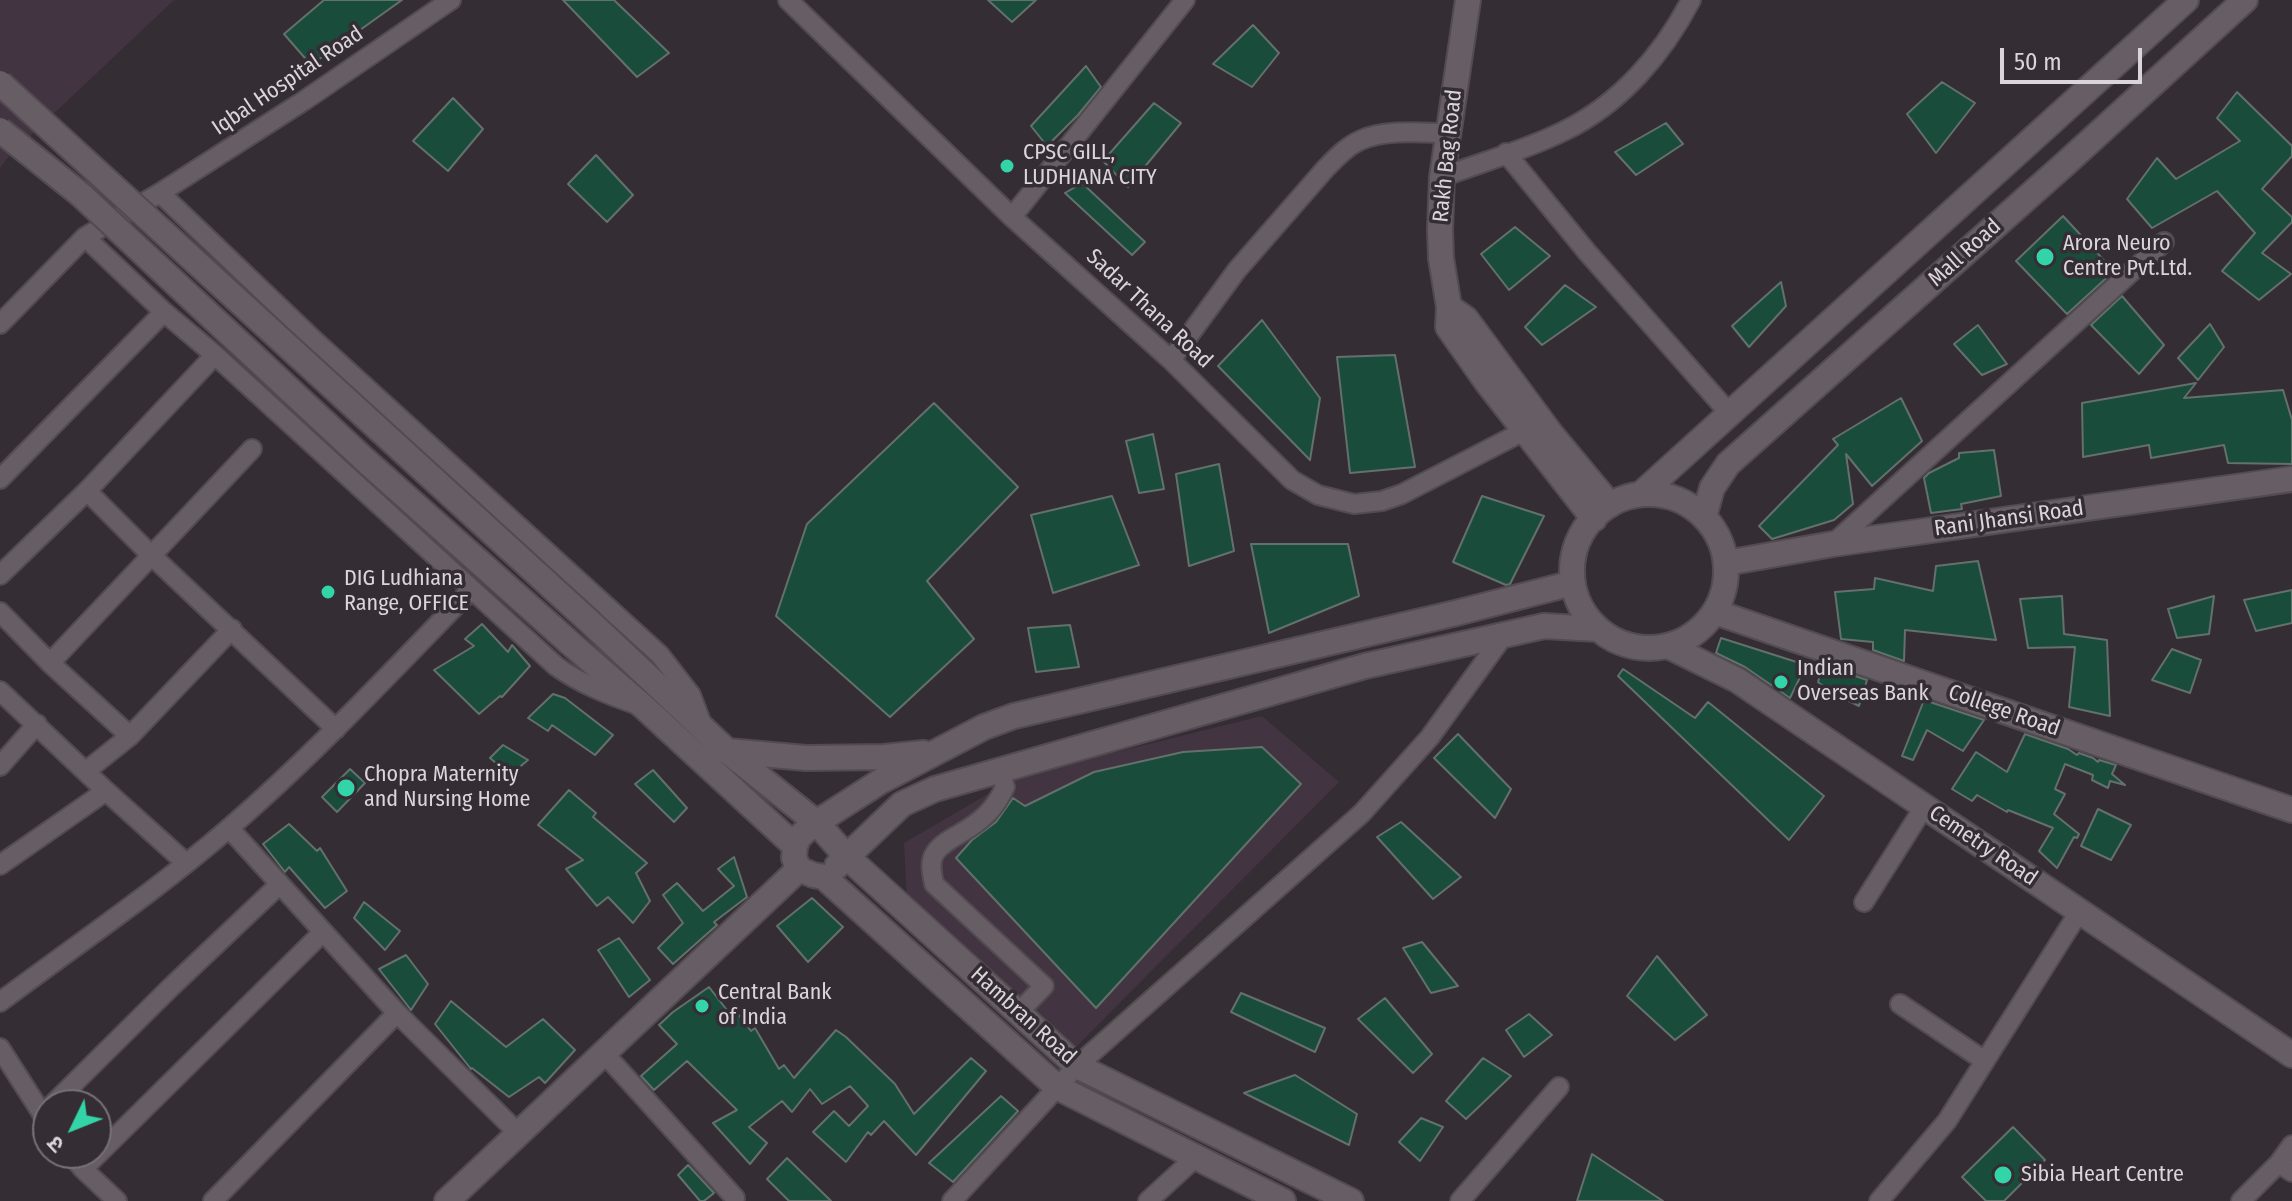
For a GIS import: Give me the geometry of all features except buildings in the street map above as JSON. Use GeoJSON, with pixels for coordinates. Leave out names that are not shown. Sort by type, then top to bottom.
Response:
{"type":"FeatureCollection","features":[{"type":"Feature","properties":{"kind":"street","name":"Iqbal Hospital Road"},"geometry":{"type":"LineString","coordinates":[[0,324],[85,237],[305,100],[451,0]]}},
{"type":"Feature","properties":{"kind":"street","name":"Sadar Thana Road"},"geometry":{"type":"LineString","coordinates":[[788,0],[1012,217],[1171,360],[1292,480],[1318,495],[1354,504],[1382,501],[1402,494],[1524,431]]}},
{"type":"Feature","properties":{"kind":"street"},"geometry":{"type":"LineString","coordinates":[[1012,217],[1185,0]]}},
{"type":"Feature","properties":{"kind":"street","name":"Rakh Bag Road"},"geometry":{"type":"LineString","coordinates":[[1468,0],[1442,177],[1441,244],[1449,307],[1447,321],[1452,333],[1524,431],[1602,512]]}},
{"type":"Feature","properties":{"kind":"street"},"geometry":{"type":"LineString","coordinates":[[1442,177],[1564,131],[1598,111],[1653,60],[1691,0]]}},
{"type":"Feature","properties":{"kind":"street","name":"Mall Road"},"geometry":{"type":"LineString","coordinates":[[1641,494],[2186,0]]}},
{"type":"Feature","properties":{"kind":"street","name":"Mall Road"},"geometry":{"type":"LineString","coordinates":[[1704,517],[1712,488],[1728,464],[2245,0]]}},
{"type":"Feature","properties":{"kind":"street","name":"Hambran Road"},"geometry":{"type":"LineString","coordinates":[[0,83],[591,623],[705,732],[817,823],[846,856],[1077,1066],[1351,1201]]}},
{"type":"Feature","properties":{"kind":"street"},"geometry":{"type":"LineString","coordinates":[[0,130],[80,194],[357,452],[645,708],[797,857]]}},
{"type":"Feature","properties":{"kind":"street"},"geometry":{"type":"LineString","coordinates":[[1171,360],[1237,270],[1342,153],[1359,141],[1379,135],[1449,133]]}},
{"type":"Feature","properties":{"kind":"street"},"geometry":{"type":"LineString","coordinates":[[1506,153],[1587,252],[1730,414]]}},
{"type":"Feature","properties":{"kind":"street"},"geometry":{"type":"LineString","coordinates":[[155,196],[660,655],[691,695],[705,732]]}},
{"type":"Feature","properties":{"kind":"street"},"geometry":{"type":"LineString","coordinates":[[85,237],[556,666],[575,679],[645,708]]}},
{"type":"Feature","properties":{"kind":"street"},"geometry":{"type":"LineString","coordinates":[[1833,544],[2164,242]]}},
{"type":"Feature","properties":{"kind":"street"},"geometry":{"type":"LineString","coordinates":[[1449,307],[1466,319],[1551,434],[1602,512]]}},
{"type":"Feature","properties":{"kind":"street"},"geometry":{"type":"LineString","coordinates":[[0,479],[164,312]]}},
{"type":"Feature","properties":{"kind":"street"},"geometry":{"type":"LineString","coordinates":[[0,575],[87,491],[215,355]]}},
{"type":"Feature","properties":{"kind":"street"},"geometry":{"type":"LineString","coordinates":[[50,663],[252,449]]}},
{"type":"Feature","properties":{"kind":"street","name":"Rani Jhansi Road"},"geometry":{"type":"LineString","coordinates":[[1726,563],[1833,544],[2292,479]]}},
{"type":"Feature","properties":{"kind":"street"},"geometry":{"type":"LineString","coordinates":[[87,491],[336,729]]}},
{"type":"Feature","properties":{"kind":"street"},"geometry":{"type":"LineString","coordinates":[[1641,494],[1664,496],[1686,503],[1704,517],[1719,538],[1726,563],[1725,588],[1715,612],[1699,631],[1668,646],[1643,648],[1619,642],[1597,629],[1581,608],[1573,583],[1573,557],[1582,532],[1618,500],[1641,494]]}},
{"type":"Feature","properties":{"kind":"street"},"geometry":{"type":"LineString","coordinates":[[447,1201],[603,1052],[797,857],[804,831],[881,781],[984,727],[1014,716],[1573,583]]}},
{"type":"Feature","properties":{"kind":"street"},"geometry":{"type":"LineString","coordinates":[[0,1002],[229,828],[336,729],[471,590]]}},
{"type":"Feature","properties":{"kind":"street"},"geometry":{"type":"LineString","coordinates":[[0,612],[130,736]]}},
{"type":"Feature","properties":{"kind":"street","name":"College Road"},"geometry":{"type":"LineString","coordinates":[[1715,612],[2292,810]]}},
{"type":"Feature","properties":{"kind":"street"},"geometry":{"type":"LineString","coordinates":[[824,877],[902,804],[935,789],[1365,666],[1544,626],[1597,629]]}},
{"type":"Feature","properties":{"kind":"street"},"geometry":{"type":"LineString","coordinates":[[86,771],[130,736],[232,629]]}},
{"type":"Feature","properties":{"kind":"street"},"geometry":{"type":"LineString","coordinates":[[1699,631],[1737,680]]}},
{"type":"Feature","properties":{"kind":"street"},"geometry":{"type":"LineString","coordinates":[[952,1201],[1077,1066],[1362,813],[1430,737],[1504,635]]}},
{"type":"Feature","properties":{"kind":"street","name":"Cemetry Road"},"geometry":{"type":"LineString","coordinates":[[1668,646],[1737,680],[2292,1055]]}},
{"type":"Feature","properties":{"kind":"street"},"geometry":{"type":"LineString","coordinates":[[0,691],[186,863]]}},
{"type":"Feature","properties":{"kind":"street"},"geometry":{"type":"LineString","coordinates":[[0,766],[37,724]]}},
{"type":"Feature","properties":{"kind":"street"},"geometry":{"type":"LineString","coordinates":[[727,751],[806,758],[884,757],[937,752]]}},
{"type":"Feature","properties":{"kind":"street"},"geometry":{"type":"LineString","coordinates":[[1000,770],[1005,787],[998,804],[988,815],[946,842],[934,854],[931,867],[934,884],[1044,986],[1018,1013]]}},
{"type":"Feature","properties":{"kind":"street"},"geometry":{"type":"LineString","coordinates":[[0,865],[106,791]]}},
{"type":"Feature","properties":{"kind":"street"},"geometry":{"type":"LineString","coordinates":[[1864,902],[1924,807]]}},
{"type":"Feature","properties":{"kind":"street"},"geometry":{"type":"LineString","coordinates":[[229,828],[397,1013],[518,1133]]}},
{"type":"Feature","properties":{"kind":"street","name":"Hambran Road"},"geometry":{"type":"LineString","coordinates":[[797,857],[813,875],[824,877],[1057,1087],[1283,1201]]}},
{"type":"Feature","properties":{"kind":"street"},"geometry":{"type":"LineString","coordinates":[[71,1089],[170,988],[280,884]]}},
{"type":"Feature","properties":{"kind":"street"},"geometry":{"type":"LineString","coordinates":[[1879,1201],[1947,1121],[2079,912]]}},
{"type":"Feature","properties":{"kind":"street"},"geometry":{"type":"LineString","coordinates":[[112,1140],[323,932]]}},
{"type":"Feature","properties":{"kind":"street"},"geometry":{"type":"LineString","coordinates":[[1900,1004],[1985,1061]]}},
{"type":"Feature","properties":{"kind":"street"},"geometry":{"type":"LineString","coordinates":[[213,1201],[397,1013]]}},
{"type":"Feature","properties":{"kind":"street"},"geometry":{"type":"LineString","coordinates":[[0,1048],[32,1091]]}},
{"type":"Feature","properties":{"kind":"street"},"geometry":{"type":"LineString","coordinates":[[603,1052],[735,1198]]}},
{"type":"Feature","properties":{"kind":"street"},"geometry":{"type":"LineString","coordinates":[[1460,1201],[1559,1087]]}},
{"type":"Feature","properties":{"kind":"street"},"geometry":{"type":"LineString","coordinates":[[2241,1201],[2285,1168],[2292,1145]]}},
{"type":"Feature","properties":{"kind":"street"},"geometry":{"type":"LineString","coordinates":[[1148,1201],[1196,1157]]}},
{"type":"Feature","properties":{"kind":"street"},"geometry":{"type":"LineString","coordinates":[[83,1169],[117,1201]]}},
{"type":"Feature","properties":{"kind":"shaded area"},"geometry":{"type":"Polygon","coordinates":[[[0,0],[174,0],[10,155],[0,168],[0,0]]]}},
{"type":"Feature","properties":{"kind":"shaded area"},"geometry":{"type":"Polygon","coordinates":[[[1262,716],[1339,782],[1075,1048],[907,899],[904,843],[1019,776],[1262,716]]]}},
{"type":"Feature","properties":{"kind":"place","name":"CPSC GILL, LUDHIANA CITY"},"geometry":{"type":"Point","coordinates":[1007,166]}},
{"type":"Feature","properties":{"kind":"place","name":"Arora Neuro Centre Pvt.Ltd."},"geometry":{"type":"Point","coordinates":[2045,257]}},
{"type":"Feature","properties":{"kind":"place","name":"DIG Ludhiana Range, OFFICE"},"geometry":{"type":"Point","coordinates":[328,592]}},
{"type":"Feature","properties":{"kind":"place","name":"Indian Overseas Bank"},"geometry":{"type":"Point","coordinates":[1781,682]}},
{"type":"Feature","properties":{"kind":"place","name":"Chopra Maternity and Nursing Home"},"geometry":{"type":"Point","coordinates":[346,788]}},
{"type":"Feature","properties":{"kind":"place","name":"Central Bank of India"},"geometry":{"type":"Point","coordinates":[702,1006]}},
{"type":"Feature","properties":{"kind":"place","name":"Sibia Heart Centre"},"geometry":{"type":"Point","coordinates":[2003,1175]}}]}
